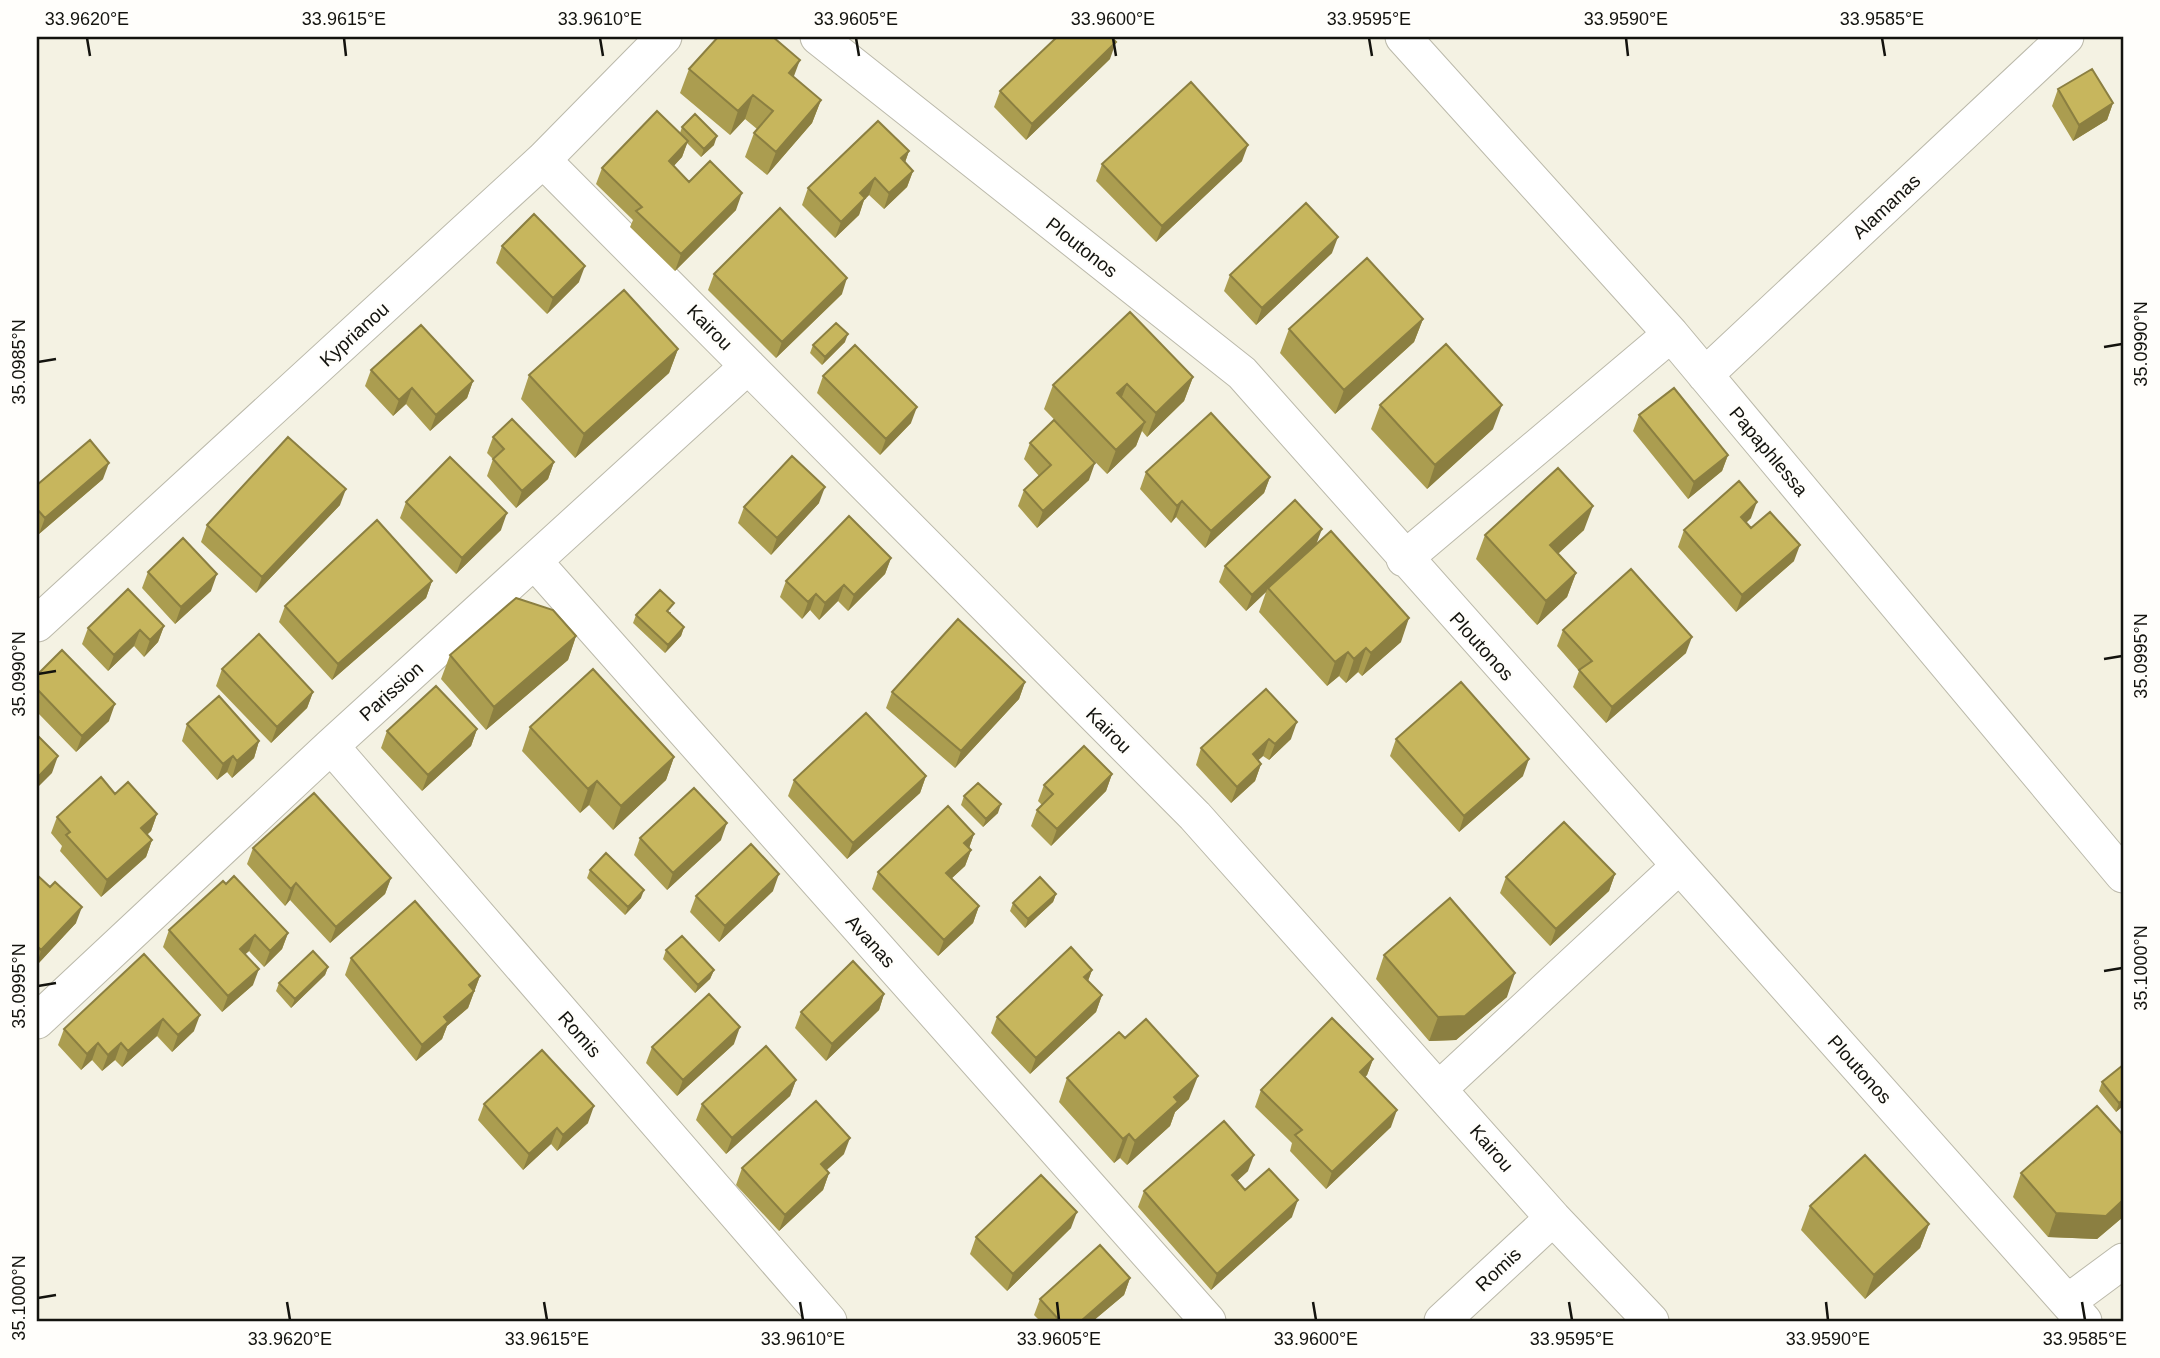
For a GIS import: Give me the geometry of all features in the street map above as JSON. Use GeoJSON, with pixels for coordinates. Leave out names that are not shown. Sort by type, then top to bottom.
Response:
{"type":"FeatureCollection","features":[{"type":"Feature","properties":{"kind":"street","name":"Kyprianou"},"geometry":{"type":"LineString","coordinates":[[37,624],[543,160],[664,37]]}},
{"type":"Feature","properties":{"kind":"street","name":"Ploutonos"},"geometry":{"type":"LineString","coordinates":[[818,37],[1242,373],[1404,559],[2076,1311]]}},
{"type":"Feature","properties":{"kind":"street","name":"Papaphlessa"},"geometry":{"type":"LineString","coordinates":[[1403,37],[1671,334],[2123,876]]}},
{"type":"Feature","properties":{"kind":"street","name":"Alamanas"},"geometry":{"type":"LineString","coordinates":[[1705,375],[2066,37]]}},
{"type":"Feature","properties":{"kind":"street","name":"Kairou"},"geometry":{"type":"LineString","coordinates":[[543,160],[1195,817],[1440,1088],[1553,1218],[1651,1321]]}},
{"type":"Feature","properties":{"kind":"street"},"geometry":{"type":"LineString","coordinates":[[1404,559],[1671,334]]}},
{"type":"Feature","properties":{"kind":"street","name":"Parission"},"geometry":{"type":"LineString","coordinates":[[37,1021],[331,746],[748,366]]}},
{"type":"Feature","properties":{"kind":"street","name":"Avanas"},"geometry":{"type":"LineString","coordinates":[[534,561],[1208,1321]]}},
{"type":"Feature","properties":{"kind":"street","name":"Romis"},"geometry":{"type":"LineString","coordinates":[[331,746],[829,1321]]}},
{"type":"Feature","properties":{"kind":"street"},"geometry":{"type":"LineString","coordinates":[[1440,1088],[1678,867]]}},
{"type":"Feature","properties":{"kind":"street","name":"Romis"},"geometry":{"type":"LineString","coordinates":[[1442,1321],[1553,1218]]}},
{"type":"Feature","properties":{"kind":"street"},"geometry":{"type":"LineString","coordinates":[[2076,1311],[2123,1261]]}},
{"type":"Feature","properties":{"kind":"building"},"geometry":{"type":"Polygon","coordinates":[[[718,37],[773,37],[800,60],[789,73],[821,100],[776,152],[754,133],[773,111],[753,95],[738,111],[689,69],[718,37]]]}},
{"type":"Feature","properties":{"kind":"building"},"geometry":{"type":"Polygon","coordinates":[[[1057,37],[1111,37],[1116,42],[1032,124],[1000,91],[1057,37]]]}},
{"type":"Feature","properties":{"kind":"building"},"geometry":{"type":"Polygon","coordinates":[[[2092,69],[2113,103],[2079,125],[2058,89],[2092,69]]]}},
{"type":"Feature","properties":{"kind":"building"},"geometry":{"type":"Polygon","coordinates":[[[1191,82],[1248,145],[1162,226],[1102,164],[1191,82]]]}},
{"type":"Feature","properties":{"kind":"building"},"geometry":{"type":"Polygon","coordinates":[[[657,111],[688,141],[669,161],[689,182],[710,161],[742,193],[681,254],[636,211],[642,207],[602,168],[657,111]]]}},
{"type":"Feature","properties":{"kind":"building"},"geometry":{"type":"Polygon","coordinates":[[[695,114],[717,136],[704,149],[682,127],[695,114]]]}},
{"type":"Feature","properties":{"kind":"building"},"geometry":{"type":"Polygon","coordinates":[[[878,121],[909,151],[901,158],[913,171],[889,193],[875,178],[860,193],[865,198],[841,222],[808,188],[878,121]]]}},
{"type":"Feature","properties":{"kind":"building"},"geometry":{"type":"Polygon","coordinates":[[[1306,203],[1338,237],[1262,308],[1230,275],[1306,203]]]}},
{"type":"Feature","properties":{"kind":"building"},"geometry":{"type":"Polygon","coordinates":[[[780,208],[847,278],[782,342],[714,274],[780,208]]]}},
{"type":"Feature","properties":{"kind":"building"},"geometry":{"type":"Polygon","coordinates":[[[534,214],[585,266],[553,298],[502,246],[534,214]]]}},
{"type":"Feature","properties":{"kind":"building"},"geometry":{"type":"Polygon","coordinates":[[[1367,258],[1423,319],[1344,390],[1289,329],[1367,258]]]}},
{"type":"Feature","properties":{"kind":"building"},"geometry":{"type":"Polygon","coordinates":[[[624,290],[678,349],[584,434],[529,375],[624,290]]]}},
{"type":"Feature","properties":{"kind":"building"},"geometry":{"type":"Polygon","coordinates":[[[1130,312],[1193,377],[1156,413],[1127,384],[1117,393],[1145,422],[1116,450],[1053,385],[1130,312]]]}},
{"type":"Feature","properties":{"kind":"building"},"geometry":{"type":"Polygon","coordinates":[[[836,323],[848,334],[825,357],[813,345],[836,323]]]}},
{"type":"Feature","properties":{"kind":"building"},"geometry":{"type":"Polygon","coordinates":[[[421,325],[473,381],[436,415],[412,388],[399,400],[371,370],[421,325]]]}},
{"type":"Feature","properties":{"kind":"building"},"geometry":{"type":"Polygon","coordinates":[[[1446,344],[1502,405],[1435,465],[1380,405],[1446,344]]]}},
{"type":"Feature","properties":{"kind":"building"},"geometry":{"type":"Polygon","coordinates":[[[855,345],[917,407],[886,439],[823,376],[855,345]]]}},
{"type":"Feature","properties":{"kind":"building"},"geometry":{"type":"Polygon","coordinates":[[[1674,388],[1728,455],[1694,482],[1639,415],[1674,388]]]}},
{"type":"Feature","properties":{"kind":"building"},"geometry":{"type":"Polygon","coordinates":[[[1211,413],[1270,477],[1211,531],[1182,501],[1177,506],[1146,472],[1211,413]]]}},
{"type":"Feature","properties":{"kind":"building"},"geometry":{"type":"Polygon","coordinates":[[[512,419],[554,462],[522,491],[493,459],[504,449],[493,437],[512,419]]]}},
{"type":"Feature","properties":{"kind":"building"},"geometry":{"type":"Polygon","coordinates":[[[1054,420],[1095,463],[1043,511],[1024,490],[1051,465],[1030,443],[1054,420]]]}},
{"type":"Feature","properties":{"kind":"building"},"geometry":{"type":"Polygon","coordinates":[[[288,437],[346,489],[262,577],[207,525],[288,437]]]}},
{"type":"Feature","properties":{"kind":"building"},"geometry":{"type":"Polygon","coordinates":[[[90,440],[109,463],[45,518],[37,509],[37,485],[90,440]]]}},
{"type":"Feature","properties":{"kind":"building"},"geometry":{"type":"Polygon","coordinates":[[[792,456],[825,487],[777,538],[744,507],[792,456]]]}},
{"type":"Feature","properties":{"kind":"building"},"geometry":{"type":"Polygon","coordinates":[[[450,457],[507,513],[462,558],[406,502],[450,457]]]}},
{"type":"Feature","properties":{"kind":"building"},"geometry":{"type":"Polygon","coordinates":[[[1558,468],[1593,506],[1550,545],[1576,573],[1546,601],[1485,535],[1558,468]]]}},
{"type":"Feature","properties":{"kind":"building"},"geometry":{"type":"Polygon","coordinates":[[[1739,481],[1757,502],[1741,517],[1751,528],[1770,512],[1800,545],[1742,595],[1684,530],[1739,481]]]}},
{"type":"Feature","properties":{"kind":"building"},"geometry":{"type":"Polygon","coordinates":[[[1295,500],[1322,529],[1252,595],[1225,566],[1295,500]]]}},
{"type":"Feature","properties":{"kind":"building"},"geometry":{"type":"Polygon","coordinates":[[[849,516],[891,558],[854,595],[844,585],[825,603],[816,594],[808,602],[786,581],[849,516]]]}},
{"type":"Feature","properties":{"kind":"building"},"geometry":{"type":"Polygon","coordinates":[[[377,520],[432,581],[338,664],[285,606],[377,520]]]}},
{"type":"Feature","properties":{"kind":"building"},"geometry":{"type":"Polygon","coordinates":[[[1331,531],[1409,618],[1371,653],[1366,648],[1354,659],[1348,652],[1335,662],[1268,588],[1331,531]]]}},
{"type":"Feature","properties":{"kind":"building"},"geometry":{"type":"Polygon","coordinates":[[[183,538],[217,574],[181,607],[148,572],[183,538]]]}},
{"type":"Feature","properties":{"kind":"building"},"geometry":{"type":"Polygon","coordinates":[[[1631,569],[1692,637],[1612,707],[1579,670],[1592,661],[1563,630],[1631,569]]]}},
{"type":"Feature","properties":{"kind":"building"},"geometry":{"type":"Polygon","coordinates":[[[128,589],[164,626],[150,640],[140,630],[114,655],[88,628],[128,589]]]}},
{"type":"Feature","properties":{"kind":"building"},"geometry":{"type":"Polygon","coordinates":[[[660,590],[674,603],[667,611],[684,627],[668,645],[636,615],[660,590]]]}},
{"type":"Feature","properties":{"kind":"building"},"geometry":{"type":"Polygon","coordinates":[[[516,598],[553,610],[576,636],[494,707],[450,655],[516,598]]]}},
{"type":"Feature","properties":{"kind":"building"},"geometry":{"type":"Polygon","coordinates":[[[958,619],[1025,682],[961,751],[892,692],[958,619]]]}},
{"type":"Feature","properties":{"kind":"building"},"geometry":{"type":"Polygon","coordinates":[[[259,634],[313,692],[277,727],[222,669],[259,634]]]}},
{"type":"Feature","properties":{"kind":"building"},"geometry":{"type":"Polygon","coordinates":[[[62,650],[115,704],[82,736],[37,689],[37,675],[62,650]]]}},
{"type":"Feature","properties":{"kind":"building"},"geometry":{"type":"Polygon","coordinates":[[[593,669],[674,757],[621,806],[597,781],[588,789],[530,727],[593,669]]]}},
{"type":"Feature","properties":{"kind":"building"},"geometry":{"type":"Polygon","coordinates":[[[1461,682],[1529,759],[1464,816],[1396,739],[1461,682]]]}},
{"type":"Feature","properties":{"kind":"building"},"geometry":{"type":"Polygon","coordinates":[[[436,686],[477,729],[428,775],[387,731],[436,686]]]}},
{"type":"Feature","properties":{"kind":"building"},"geometry":{"type":"Polygon","coordinates":[[[1266,689],[1297,722],[1275,744],[1269,739],[1253,754],[1261,764],[1237,787],[1201,748],[1266,689]]]}},
{"type":"Feature","properties":{"kind":"building"},"geometry":{"type":"Polygon","coordinates":[[[219,696],[259,741],[237,761],[233,756],[223,764],[187,724],[219,696]]]}},
{"type":"Feature","properties":{"kind":"building"},"geometry":{"type":"Polygon","coordinates":[[[866,713],[926,776],[853,843],[794,780],[866,713]]]}},
{"type":"Feature","properties":{"kind":"building"},"geometry":{"type":"Polygon","coordinates":[[[37,735],[58,756],[37,778],[37,735]]]}},
{"type":"Feature","properties":{"kind":"building"},"geometry":{"type":"Polygon","coordinates":[[[1084,746],[1112,774],[1057,829],[1037,810],[1053,794],[1044,785],[1084,746]]]}},
{"type":"Feature","properties":{"kind":"building"},"geometry":{"type":"Polygon","coordinates":[[[101,777],[115,794],[128,782],[157,814],[141,828],[152,840],[107,880],[66,835],[70,832],[57,817],[101,777]]]}},
{"type":"Feature","properties":{"kind":"building"},"geometry":{"type":"Polygon","coordinates":[[[978,783],[1001,804],[986,819],[964,796],[978,783]]]}},
{"type":"Feature","properties":{"kind":"building"},"geometry":{"type":"Polygon","coordinates":[[[694,788],[727,823],[673,873],[640,838],[694,788]]]}},
{"type":"Feature","properties":{"kind":"building"},"geometry":{"type":"Polygon","coordinates":[[[314,793],[391,878],[336,927],[296,883],[291,889],[253,848],[314,793]]]}},
{"type":"Feature","properties":{"kind":"building"},"geometry":{"type":"Polygon","coordinates":[[[948,806],[974,834],[964,843],[971,850],[946,873],[979,906],[944,940],[878,872],[948,806]]]}},
{"type":"Feature","properties":{"kind":"building"},"geometry":{"type":"Polygon","coordinates":[[[1564,822],[1615,874],[1556,929],[1506,877],[1564,822]]]}},
{"type":"Feature","properties":{"kind":"building"},"geometry":{"type":"Polygon","coordinates":[[[751,844],[779,874],[725,926],[696,896],[751,844]]]}},
{"type":"Feature","properties":{"kind":"building"},"geometry":{"type":"Polygon","coordinates":[[[606,853],[644,890],[628,907],[590,870],[606,853]]]}},
{"type":"Feature","properties":{"kind":"building"},"geometry":{"type":"Polygon","coordinates":[[[37,875],[50,887],[55,882],[82,907],[41,950],[37,946],[37,875]]]}},
{"type":"Feature","properties":{"kind":"building"},"geometry":{"type":"Polygon","coordinates":[[[234,876],[288,933],[270,951],[255,935],[240,949],[259,969],[228,996],[169,930],[223,881],[226,884],[234,876]]]}},
{"type":"Feature","properties":{"kind":"building"},"geometry":{"type":"Polygon","coordinates":[[[1040,877],[1056,894],[1028,919],[1013,903],[1040,877]]]}},
{"type":"Feature","properties":{"kind":"building"},"geometry":{"type":"Polygon","coordinates":[[[1450,898],[1515,973],[1465,1016],[1438,1017],[1384,955],[1450,898]]]}},
{"type":"Feature","properties":{"kind":"building"},"geometry":{"type":"Polygon","coordinates":[[[415,901],[480,976],[469,985],[474,991],[444,1017],[448,1022],[422,1045],[351,958],[415,901]]]}},
{"type":"Feature","properties":{"kind":"building"},"geometry":{"type":"Polygon","coordinates":[[[682,936],[714,970],[698,985],[666,950],[682,936]]]}},
{"type":"Feature","properties":{"kind":"building"},"geometry":{"type":"Polygon","coordinates":[[[1071,947],[1092,970],[1084,977],[1102,995],[1036,1058],[997,1017],[1071,947]]]}},
{"type":"Feature","properties":{"kind":"building"},"geometry":{"type":"Polygon","coordinates":[[[313,951],[328,967],[295,999],[279,983],[313,951]]]}},
{"type":"Feature","properties":{"kind":"building"},"geometry":{"type":"Polygon","coordinates":[[[144,954],[200,1015],[178,1035],[163,1019],[128,1051],[121,1043],[108,1055],[98,1043],[87,1054],[64,1029],[144,954]]]}},
{"type":"Feature","properties":{"kind":"building"},"geometry":{"type":"Polygon","coordinates":[[[853,961],[884,994],[832,1044],[801,1012],[853,961]]]}},
{"type":"Feature","properties":{"kind":"building"},"geometry":{"type":"Polygon","coordinates":[[[709,994],[740,1027],[683,1080],[652,1047],[709,994]]]}},
{"type":"Feature","properties":{"kind":"building"},"geometry":{"type":"Polygon","coordinates":[[[1332,1018],[1373,1059],[1360,1072],[1397,1110],[1332,1172],[1295,1135],[1302,1130],[1261,1090],[1332,1018]]]}},
{"type":"Feature","properties":{"kind":"building"},"geometry":{"type":"Polygon","coordinates":[[[1146,1019],[1198,1076],[1174,1097],[1178,1102],[1135,1141],[1129,1134],[1123,1139],[1067,1078],[1119,1032],[1125,1038],[1146,1019]]]}},
{"type":"Feature","properties":{"kind":"building"},"geometry":{"type":"Polygon","coordinates":[[[766,1046],[796,1080],[732,1138],[702,1104],[766,1046]]]}},
{"type":"Feature","properties":{"kind":"building"},"geometry":{"type":"Polygon","coordinates":[[[542,1050],[594,1106],[563,1135],[557,1128],[529,1154],[484,1104],[542,1050]]]}},
{"type":"Feature","properties":{"kind":"building"},"geometry":{"type":"Polygon","coordinates":[[[2123,1065],[2123,1100],[2119,1103],[2102,1082],[2123,1065]]]}},
{"type":"Feature","properties":{"kind":"building"},"geometry":{"type":"Polygon","coordinates":[[[816,1101],[850,1138],[821,1164],[829,1173],[785,1215],[742,1168],[816,1101]]]}},
{"type":"Feature","properties":{"kind":"building"},"geometry":{"type":"Polygon","coordinates":[[[2097,1106],[2123,1135],[2123,1200],[2106,1216],[2056,1213],[2021,1173],[2097,1106]]]}},
{"type":"Feature","properties":{"kind":"building"},"geometry":{"type":"Polygon","coordinates":[[[1224,1121],[1254,1155],[1232,1175],[1245,1190],[1269,1169],[1298,1200],[1217,1274],[1144,1191],[1224,1121]]]}},
{"type":"Feature","properties":{"kind":"building"},"geometry":{"type":"Polygon","coordinates":[[[1865,1155],[1929,1224],[1874,1275],[1810,1206],[1865,1155]]]}},
{"type":"Feature","properties":{"kind":"building"},"geometry":{"type":"Polygon","coordinates":[[[1041,1175],[1077,1212],[1013,1274],[976,1237],[1041,1175]]]}},
{"type":"Feature","properties":{"kind":"building"},"geometry":{"type":"Polygon","coordinates":[[[1100,1245],[1130,1278],[1081,1321],[1060,1321],[1040,1299],[1100,1245]]]}}]}
